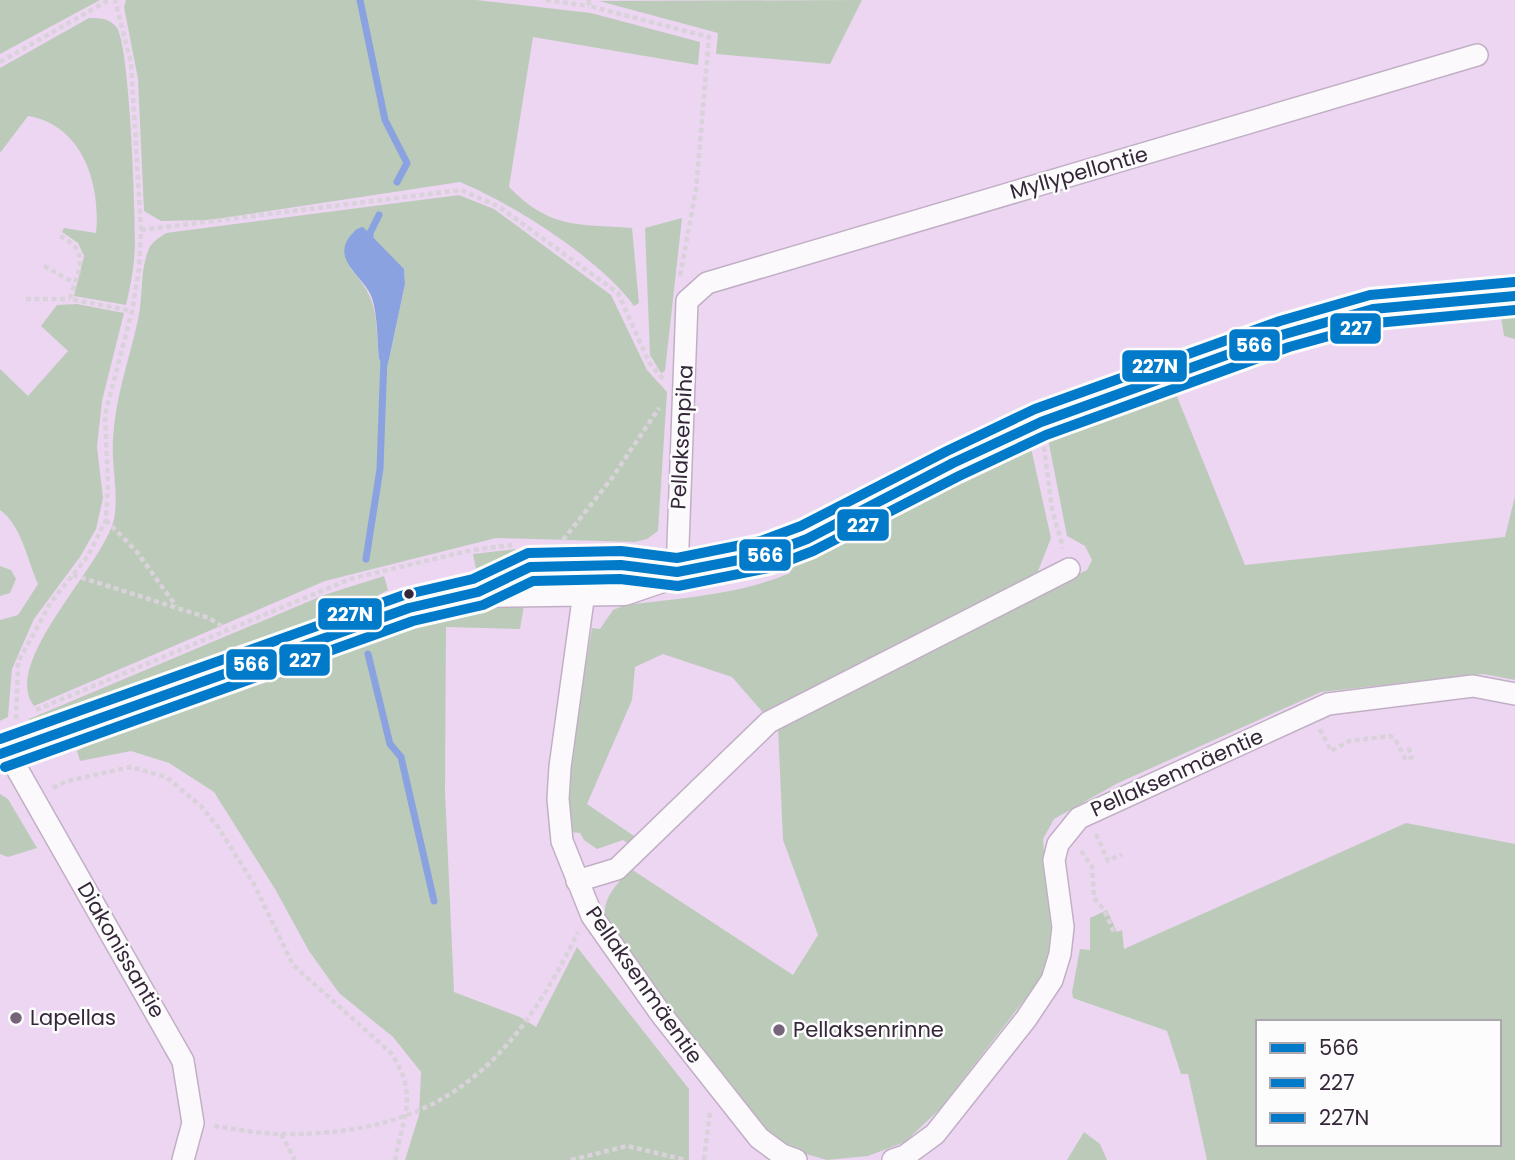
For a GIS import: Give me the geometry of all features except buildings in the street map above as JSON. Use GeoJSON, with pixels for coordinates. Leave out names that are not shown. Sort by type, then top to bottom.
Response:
{"type":"FeatureCollection","features":[{"type":"Feature","properties":{"kind":"main road"},"geometry":{"type":"LineString","coordinates":[[4,753],[410,608],[478,592],[530,567],[621,565],[677,572],[765,555],[807,539],[953,463],[1041,422],[1285,334],[1373,309],[1515,296]]}},
{"type":"Feature","properties":{"kind":"street","name":"Myllypellontie"},"geometry":{"type":"LineString","coordinates":[[682,294],[707,283],[1477,55]]}},
{"type":"Feature","properties":{"kind":"street","name":"Pellaksenpiha"},"geometry":{"type":"LineString","coordinates":[[677,572],[682,294]]}},
{"type":"Feature","properties":{"kind":"street","name":"Pellaksenmäentie"},"geometry":{"type":"LineString","coordinates":[[581,567],[558,799],[562,841],[593,916],[716,1088],[759,1138],[782,1155],[796,1160]]}},
{"type":"Feature","properties":{"kind":"street"},"geometry":{"type":"LineString","coordinates":[[577,881],[617,869],[769,722],[1069,569]]}},
{"type":"Feature","properties":{"kind":"street","name":"Pellaksenmäentie"},"geometry":{"type":"LineString","coordinates":[[893,1160],[905,1156],[935,1134],[1026,1019],[1052,980],[1060,954],[1063,927],[1055,860],[1058,844],[1079,818],[1328,704],[1473,687],[1515,694]]}},
{"type":"Feature","properties":{"kind":"street","name":"Diakonissantie"},"geometry":{"type":"LineString","coordinates":[[4,753],[33,797],[183,1061],[193,1123],[183,1160]]}},
{"type":"Feature","properties":{"kind":"path"},"geometry":{"type":"LineString","coordinates":[[0,62],[108,0]]}},
{"type":"Feature","properties":{"kind":"path"},"geometry":{"type":"LineString","coordinates":[[16,719],[18,662],[51,603],[88,556],[106,520],[108,485],[105,415],[132,311],[139,269],[141,230],[131,63],[115,0]]}},
{"type":"Feature","properties":{"kind":"path"},"geometry":{"type":"LineString","coordinates":[[546,0],[589,3],[709,37],[696,190],[682,294]]}},
{"type":"Feature","properties":{"kind":"path"},"geometry":{"type":"LineString","coordinates":[[141,230],[461,190],[498,206],[618,293],[649,362],[664,381]]}},
{"type":"Feature","properties":{"kind":"path"},"geometry":{"type":"LineString","coordinates":[[60,236],[79,249],[82,257],[70,299]]}},
{"type":"Feature","properties":{"kind":"path"},"geometry":{"type":"LineString","coordinates":[[44,266],[75,282]]}},
{"type":"Feature","properties":{"kind":"path"},"geometry":{"type":"LineString","coordinates":[[26,299],[70,299],[132,311]]}},
{"type":"Feature","properties":{"kind":"path"},"geometry":{"type":"LineString","coordinates":[[581,567],[559,544],[612,478],[664,401]]}},
{"type":"Feature","properties":{"kind":"path"},"geometry":{"type":"LineString","coordinates":[[1041,422],[1052,509],[1069,569]]}},
{"type":"Feature","properties":{"kind":"path"},"geometry":{"type":"LineString","coordinates":[[106,520],[137,552],[176,607]]}},
{"type":"Feature","properties":{"kind":"path"},"geometry":{"type":"LineString","coordinates":[[8,723],[350,579],[472,550],[513,544]]}},
{"type":"Feature","properties":{"kind":"path"},"geometry":{"type":"LineString","coordinates":[[73,575],[209,618],[226,630]]}},
{"type":"Feature","properties":{"kind":"path"},"geometry":{"type":"LineString","coordinates":[[1312,731],[1330,723]]}},
{"type":"Feature","properties":{"kind":"path"},"geometry":{"type":"LineString","coordinates":[[1320,728],[1331,751],[1349,741],[1390,736],[1395,739],[1406,760],[1412,757],[1408,747]]}},
{"type":"Feature","properties":{"kind":"path"},"geometry":{"type":"LineString","coordinates":[[33,797],[67,781],[131,767],[166,777],[201,807],[254,884],[293,965],[391,1054],[403,1072],[408,1115],[395,1160]]}},
{"type":"Feature","properties":{"kind":"path"},"geometry":{"type":"LineString","coordinates":[[1092,828],[1108,861],[1122,854]]}},
{"type":"Feature","properties":{"kind":"path"},"geometry":{"type":"LineString","coordinates":[[1074,842],[1092,866],[1094,898],[1104,910],[1114,932]]}},
{"type":"Feature","properties":{"kind":"path"},"geometry":{"type":"LineString","coordinates":[[193,1123],[281,1134],[339,1132],[424,1110],[467,1083],[504,1051],[529,1021],[558,974],[581,927]]}},
{"type":"Feature","properties":{"kind":"path"},"geometry":{"type":"LineString","coordinates":[[704,1160],[711,1105]]}},
{"type":"Feature","properties":{"kind":"path"},"geometry":{"type":"LineString","coordinates":[[281,1134],[295,1160]]}},
{"type":"Feature","properties":{"kind":"path"},"geometry":{"type":"LineString","coordinates":[[571,1160],[627,1146],[686,1160]]}},
{"type":"Feature","properties":{"kind":"green space"},"geometry":{"type":"Polygon","coordinates":[[[0,0],[100,0],[0,54],[0,0]]]}},
{"type":"Feature","properties":{"kind":"green space"},"geometry":{"type":"Polygon","coordinates":[[[126,0],[476,0],[591,13],[700,42],[698,65],[533,37],[509,187],[538,211],[565,222],[632,228],[639,303],[634,306],[600,270],[554,235],[505,204],[460,182],[210,220],[161,221],[144,211],[138,79],[124,7],[126,0]]]}},
{"type":"Feature","properties":{"kind":"green space"},"geometry":{"type":"Polygon","coordinates":[[[862,0],[830,64],[716,54],[718,33],[599,1],[862,0]]]}},
{"type":"Feature","properties":{"kind":"green space"},"geometry":{"type":"Polygon","coordinates":[[[89,18],[108,20],[117,28],[122,42],[131,130],[135,241],[126,305],[74,296],[84,256],[78,243],[62,232],[64,228],[96,233],[97,215],[91,177],[75,144],[63,131],[28,116],[0,153],[0,68],[89,18]]]}},
{"type":"Feature","properties":{"kind":"green space"},"geometry":{"type":"Polygon","coordinates":[[[459,195],[494,209],[611,295],[647,370],[667,392],[658,531],[647,539],[635,542],[496,538],[325,581],[34,706],[27,688],[31,665],[42,640],[92,562],[114,519],[116,499],[113,449],[116,409],[138,320],[145,259],[151,245],[166,233],[459,195]],[[350,268],[367,290],[371,300],[376,320],[379,359],[383,365],[388,364],[405,284],[404,269],[350,268]]]}},
{"type":"Feature","properties":{"kind":"green space"},"geometry":{"type":"Polygon","coordinates":[[[682,218],[665,371],[661,373],[650,355],[645,228],[682,218]]]}},
{"type":"Feature","properties":{"kind":"green space"},"geometry":{"type":"Polygon","coordinates":[[[77,304],[124,313],[102,401],[97,447],[103,498],[96,529],[80,557],[34,619],[12,669],[8,717],[0,721],[0,620],[18,615],[38,584],[19,534],[0,510],[0,369],[28,396],[68,351],[41,326],[57,305],[77,304]]]}},
{"type":"Feature","properties":{"kind":"green space"},"geometry":{"type":"Polygon","coordinates":[[[1500,310],[1515,310],[1515,339],[1504,336],[1500,310]]]}},
{"type":"Feature","properties":{"kind":"green space"},"geometry":{"type":"Polygon","coordinates":[[[1174,389],[1245,565],[1505,537],[1515,496],[1515,680],[1483,674],[1321,692],[1118,783],[1054,819],[1043,839],[1052,940],[1042,977],[940,1109],[905,1142],[868,1156],[827,1160],[795,1151],[758,1125],[607,926],[605,909],[610,895],[631,869],[793,975],[818,935],[783,840],[778,727],[1087,570],[1092,560],[1085,546],[1067,536],[1047,434],[1174,389]]]}},
{"type":"Feature","properties":{"kind":"green space"},"geometry":{"type":"Polygon","coordinates":[[[1029,439],[1051,538],[1035,579],[766,716],[732,677],[663,654],[635,667],[632,700],[587,804],[637,838],[629,844],[623,840],[597,849],[584,840],[580,833],[571,832],[567,774],[592,628],[600,629],[613,610],[625,605],[730,591],[790,573],[788,567],[899,503],[1029,439]]]}},
{"type":"Feature","properties":{"kind":"green space"},"geometry":{"type":"Polygon","coordinates":[[[516,549],[520,561],[476,569],[473,554],[516,549]]]}},
{"type":"Feature","properties":{"kind":"green space"},"geometry":{"type":"Polygon","coordinates":[[[0,566],[11,570],[16,579],[10,593],[0,596],[0,566]]]}},
{"type":"Feature","properties":{"kind":"green space"},"geometry":{"type":"Polygon","coordinates":[[[384,576],[388,590],[327,622],[36,733],[29,719],[324,595],[384,576]]]}},
{"type":"Feature","properties":{"kind":"green space"},"geometry":{"type":"Polygon","coordinates":[[[525,600],[520,629],[446,627],[445,791],[454,992],[520,1017],[536,1027],[577,947],[689,1089],[689,1160],[405,1160],[419,1115],[421,1072],[393,1037],[339,993],[309,951],[275,889],[214,792],[169,763],[131,751],[80,761],[77,751],[122,727],[284,660],[417,619],[525,600]]]}},
{"type":"Feature","properties":{"kind":"green space"},"geometry":{"type":"Polygon","coordinates":[[[0,794],[8,799],[37,848],[8,857],[0,854],[0,794]]]}},
{"type":"Feature","properties":{"kind":"green space"},"geometry":{"type":"Polygon","coordinates":[[[1406,823],[1515,844],[1515,1160],[1207,1160],[1188,1074],[1181,1074],[1167,1031],[1073,998],[1080,949],[1090,950],[1090,918],[1107,910],[1117,932],[1122,930],[1124,949],[1406,823]]]}},
{"type":"Feature","properties":{"kind":"green space"},"geometry":{"type":"Polygon","coordinates":[[[1084,1132],[1100,1144],[1107,1160],[1067,1160],[1084,1132]]]}},
{"type":"Feature","properties":{"kind":"water"},"geometry":{"type":"Polygon","coordinates":[[[363,227],[404,269],[405,284],[388,364],[384,365],[379,359],[372,298],[344,253],[350,236],[363,227]]]}},
{"type":"Feature","properties":{"kind":"waterway"},"geometry":{"type":"LineString","coordinates":[[360,0],[385,120],[407,163],[397,182]]}},
{"type":"Feature","properties":{"kind":"waterway"},"geometry":{"type":"LineString","coordinates":[[370,241],[370,233],[379,215]]}},
{"type":"Feature","properties":{"kind":"waterway"},"geometry":{"type":"LineString","coordinates":[[366,559],[380,469],[384,357]]}},
{"type":"Feature","properties":{"kind":"waterway"},"geometry":{"type":"LineString","coordinates":[[368,654],[390,744],[401,757],[434,901]]}},
{"type":"Feature","properties":{"kind":"transit line","name":"227N"},"geometry":{"type":"LineString","coordinates":[[0,739],[404,595],[473,579],[528,553],[621,551],[677,558],[761,541],[801,526],[1035,409],[1280,321],[1370,295],[1514,282]]}},
{"type":"Feature","properties":{"kind":"transit line","name":"566"},"geometry":{"type":"LineString","coordinates":[[0,754],[409,608],[478,592],[530,567],[621,565],[677,572],[765,555],[807,539],[953,463],[1041,422],[1285,334],[1373,309],[1515,296]]}},
{"type":"Feature","properties":{"kind":"transit line","name":"227"},"geometry":{"type":"LineString","coordinates":[[5,767],[413,621],[483,605],[533,581],[620,579],[678,586],[769,568],[813,551],[1046,435],[1289,347],[1376,323],[1515,310]]}},
{"type":"Feature","properties":{"kind":"place","name":"Lapellas"},"geometry":{"type":"Point","coordinates":[16,1018]}},
{"type":"Feature","properties":{"kind":"place","name":"Pellaksenrinne"},"geometry":{"type":"Point","coordinates":[779,1030]}}]}
